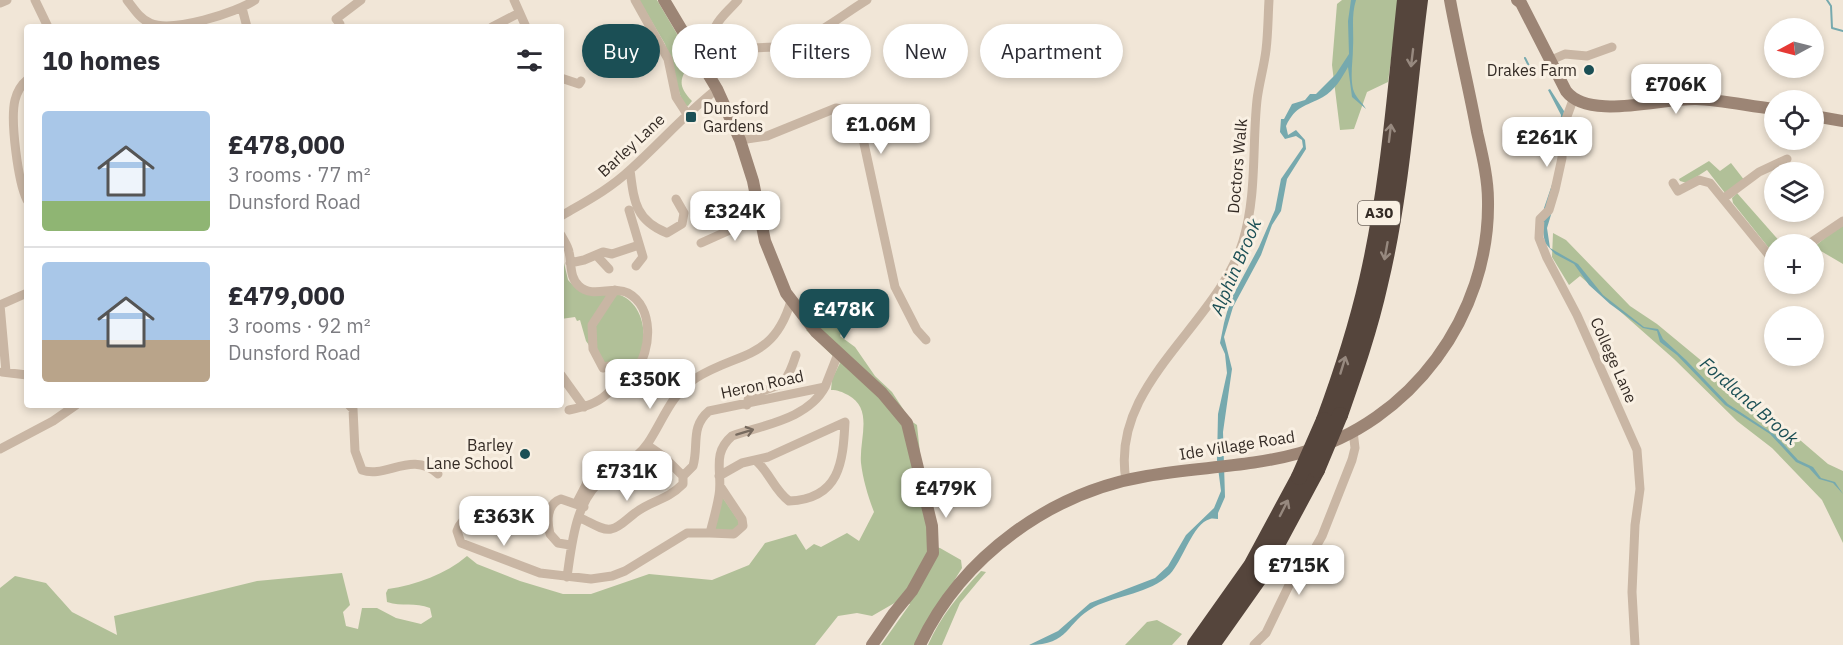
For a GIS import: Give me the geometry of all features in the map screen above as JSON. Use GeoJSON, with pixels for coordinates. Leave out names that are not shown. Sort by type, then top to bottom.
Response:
{"type":"FeatureCollection","features":[{"type":"Feature","properties":{"kind":"highway","name":"A30"},"geometry":{"type":"LineString","coordinates":[[1212,645],[1258,580],[1317,470],[1367,280],[1383,192],[1405,0]]}},
{"type":"Feature","properties":{"kind":"highway","name":"A30"},"geometry":{"type":"LineString","coordinates":[[1195,645],[1251,566],[1332,417],[1362,351],[1380,283],[1396,194],[1420,0]]}},
{"type":"Feature","properties":{"kind":"street"},"geometry":{"type":"LineString","coordinates":[[0,3],[7,0]]}},
{"type":"Feature","properties":{"kind":"street"},"geometry":{"type":"LineString","coordinates":[[35,0],[47,24]]}},
{"type":"Feature","properties":{"kind":"street"},"geometry":{"type":"LineString","coordinates":[[127,0],[140,17],[151,24]]}},
{"type":"Feature","properties":{"kind":"street"},"geometry":{"type":"LineString","coordinates":[[174,24],[214,18],[242,8],[255,0]]}},
{"type":"Feature","properties":{"kind":"street"},"geometry":{"type":"LineString","coordinates":[[336,19],[361,0]]}},
{"type":"Feature","properties":{"kind":"street"},"geometry":{"type":"LineString","coordinates":[[514,0],[524,24]]}},
{"type":"Feature","properties":{"kind":"street"},"geometry":{"type":"LineString","coordinates":[[635,0],[668,59],[676,97],[687,114]]}},
{"type":"Feature","properties":{"kind":"street"},"geometry":{"type":"LineString","coordinates":[[664,0],[679,24]]}},
{"type":"Feature","properties":{"kind":"street"},"geometry":{"type":"LineString","coordinates":[[716,24],[738,0]]}},
{"type":"Feature","properties":{"kind":"street"},"geometry":{"type":"LineString","coordinates":[[758,49],[794,43],[831,24],[867,0]]}},
{"type":"Feature","properties":{"kind":"street","name":"Doctors Walk"},"geometry":{"type":"LineString","coordinates":[[1126,480],[1125,438],[1141,394],[1222,286],[1243,242],[1249,217],[1257,100],[1266,50],[1269,0]]}},
{"type":"Feature","properties":{"kind":"street","name":"Ide Village Road"},"geometry":{"type":"LineString","coordinates":[[920,645],[951,595],[996,547],[1047,511],[1073,498],[1126,480],[1236,465],[1302,453],[1353,431],[1401,398],[1441,353],[1457,328],[1482,259],[1488,200],[1450,0]]}},
{"type":"Feature","properties":{"kind":"street"},"geometry":{"type":"LineString","coordinates":[[1517,0],[1521,3],[1549,61],[1578,102],[1647,104],[1694,99],[1764,109]]}},
{"type":"Feature","properties":{"kind":"street"},"geometry":{"type":"LineString","coordinates":[[242,8],[246,24]]}},
{"type":"Feature","properties":{"kind":"street"},"geometry":{"type":"LineString","coordinates":[[498,24],[519,14]]}},
{"type":"Feature","properties":{"kind":"street"},"geometry":{"type":"LineString","coordinates":[[1549,61],[1565,54],[1587,56],[1612,47]]}},
{"type":"Feature","properties":{"kind":"street"},"geometry":{"type":"LineString","coordinates":[[711,78],[740,140],[753,181],[759,217],[777,274],[791,301],[816,332],[882,393],[907,423],[932,526],[933,552],[924,573],[874,643]]}},
{"type":"Feature","properties":{"kind":"street"},"geometry":{"type":"LineString","coordinates":[[564,79],[579,86]]}},
{"type":"Feature","properties":{"kind":"street"},"geometry":{"type":"LineString","coordinates":[[24,84],[16,95],[14,112],[20,180],[24,191]]}},
{"type":"Feature","properties":{"kind":"street","name":"Barley Lane"},"geometry":{"type":"LineString","coordinates":[[564,214],[608,188],[630,170],[687,114],[717,89]]}},
{"type":"Feature","properties":{"kind":"street","name":"College Lane"},"geometry":{"type":"LineString","coordinates":[[1578,102],[1562,130],[1562,158],[1549,210],[1540,219],[1539,238],[1577,315],[1637,450],[1640,489],[1635,525],[1632,592],[1635,645]]}},
{"type":"Feature","properties":{"kind":"street"},"geometry":{"type":"LineString","coordinates":[[740,140],[766,136],[836,108],[845,108],[856,116],[865,144],[895,287],[917,330],[926,340]]}},
{"type":"Feature","properties":{"kind":"street"},"geometry":{"type":"LineString","coordinates":[[1824,118],[1843,121]]}},
{"type":"Feature","properties":{"kind":"street"},"geometry":{"type":"LineString","coordinates":[[1724,198],[1759,172],[1787,159]]}},
{"type":"Feature","properties":{"kind":"street"},"geometry":{"type":"LineString","coordinates":[[630,170],[638,208],[651,226],[667,233],[682,224],[684,213],[676,199]]}},
{"type":"Feature","properties":{"kind":"street"},"geometry":{"type":"LineString","coordinates":[[1673,183],[1678,191],[1699,180],[1707,180],[1764,249]]}},
{"type":"Feature","properties":{"kind":"street"},"geometry":{"type":"LineString","coordinates":[[629,210],[643,259],[636,266]]}},
{"type":"Feature","properties":{"kind":"street"},"geometry":{"type":"LineString","coordinates":[[701,243],[759,217]]}},
{"type":"Feature","properties":{"kind":"street"},"geometry":{"type":"LineString","coordinates":[[1824,234],[1843,221]]}},
{"type":"Feature","properties":{"kind":"street"},"geometry":{"type":"LineString","coordinates":[[564,241],[568,248],[574,279],[583,290],[600,292],[615,290],[629,293],[645,314],[648,325],[642,360],[634,373],[621,380],[599,400],[570,410]]}},
{"type":"Feature","properties":{"kind":"street"},"geometry":{"type":"LineString","coordinates":[[570,263],[603,252],[612,254],[639,245]]}},
{"type":"Feature","properties":{"kind":"street"},"geometry":{"type":"LineString","coordinates":[[596,255],[609,269]]}},
{"type":"Feature","properties":{"kind":"street"},"geometry":{"type":"LineString","coordinates":[[615,290],[594,320],[591,334],[593,349],[598,361],[603,368],[614,367],[621,380]]}},
{"type":"Feature","properties":{"kind":"street"},"geometry":{"type":"LineString","coordinates":[[24,294],[0,305],[3,372],[24,375]]}},
{"type":"Feature","properties":{"kind":"street"},"geometry":{"type":"LineString","coordinates":[[580,505],[598,483],[612,471],[626,465],[647,445],[670,402],[694,379],[764,347],[788,314],[791,301]]}},
{"type":"Feature","properties":{"kind":"street","name":"Heron Road"},"geometry":{"type":"LineString","coordinates":[[580,518],[604,529],[612,529],[646,505],[674,493],[683,484],[683,476],[693,466],[696,430],[700,419],[713,409],[747,405],[825,387],[838,354]]}},
{"type":"Feature","properties":{"kind":"street"},"geometry":{"type":"LineString","coordinates":[[747,405],[749,396],[783,384],[789,376],[796,355]]}},
{"type":"Feature","properties":{"kind":"street"},"geometry":{"type":"LineString","coordinates":[[564,379],[584,407]]}},
{"type":"Feature","properties":{"kind":"street"},"geometry":{"type":"LineString","coordinates":[[710,533],[719,481],[719,455],[732,436],[800,412],[817,399],[825,387]]}},
{"type":"Feature","properties":{"kind":"street"},"geometry":{"type":"LineString","coordinates":[[0,449],[53,421],[72,408]]}},
{"type":"Feature","properties":{"kind":"street"},"geometry":{"type":"LineString","coordinates":[[352,408],[355,451],[363,470],[372,472],[402,465],[423,465],[430,467],[438,474]]}},
{"type":"Feature","properties":{"kind":"street"},"geometry":{"type":"LineString","coordinates":[[719,481],[742,463],[755,460],[768,457],[845,422],[838,474],[829,485],[815,494],[789,501],[782,496],[763,467],[755,460]]}},
{"type":"Feature","properties":{"kind":"street"},"geometry":{"type":"LineString","coordinates":[[1254,645],[1266,633],[1293,578],[1306,564],[1322,536],[1352,460],[1355,448],[1353,431]]}},
{"type":"Feature","properties":{"kind":"street"},"geometry":{"type":"LineString","coordinates":[[647,445],[663,456],[683,476]]}},
{"type":"Feature","properties":{"kind":"street"},"geometry":{"type":"LineString","coordinates":[[567,577],[570,545],[580,518],[580,505],[589,478],[607,462]]}},
{"type":"Feature","properties":{"kind":"street"},"geometry":{"type":"LineString","coordinates":[[496,510],[471,516],[460,523],[457,531],[461,543],[540,573],[591,579],[612,576],[625,571],[682,536],[710,533],[734,534],[742,526],[742,519],[719,481]]}},
{"type":"Feature","properties":{"kind":"street"},"geometry":{"type":"LineString","coordinates":[[570,545],[558,543],[553,538],[550,534],[548,518],[557,500],[561,499],[580,505]]}},
{"type":"Feature","properties":{"kind":"green space"},"geometry":{"type":"Polygon","coordinates":[[[639,0],[657,0],[672,26],[672,68],[660,36],[660,24],[653,24],[639,0]]]}},
{"type":"Feature","properties":{"kind":"green space"},"geometry":{"type":"Polygon","coordinates":[[[1342,0],[1399,0],[1388,82],[1367,92],[1354,129],[1340,130],[1332,65],[1337,4],[1342,0]]]}},
{"type":"Feature","properties":{"kind":"green space"},"geometry":{"type":"Polygon","coordinates":[[[675,78],[683,78],[683,90],[692,101],[688,106],[683,105],[675,78]]]}},
{"type":"Feature","properties":{"kind":"green space"},"geometry":{"type":"Polygon","coordinates":[[[1709,161],[1720,171],[1731,163],[1745,181],[1725,193],[1707,170],[1687,183],[1680,181],[1679,179],[1709,161]]]}},
{"type":"Feature","properties":{"kind":"green space"},"geometry":{"type":"Polygon","coordinates":[[[1737,193],[1773,234],[1764,234],[1764,242],[1733,203],[1732,198],[1737,193]]]}},
{"type":"Feature","properties":{"kind":"green space"},"geometry":{"type":"Polygon","coordinates":[[[1843,223],[1843,264],[1824,253],[1824,239],[1843,223]]]}},
{"type":"Feature","properties":{"kind":"green space"},"geometry":{"type":"Polygon","coordinates":[[[1553,233],[1566,240],[1630,306],[1657,324],[1709,367],[1730,394],[1793,434],[1828,464],[1843,471],[1843,543],[1822,500],[1772,448],[1737,421],[1674,359],[1580,276],[1569,285],[1552,257],[1553,233]]]}},
{"type":"Feature","properties":{"kind":"green space"},"geometry":{"type":"Polygon","coordinates":[[[564,263],[568,280],[578,290],[616,293],[636,308],[643,329],[642,351],[630,371],[613,383],[610,375],[586,341],[580,320],[577,321],[575,317],[564,319],[564,263]]]}},
{"type":"Feature","properties":{"kind":"green space"},"geometry":{"type":"Polygon","coordinates":[[[836,303],[847,304],[850,313],[840,314],[840,320],[845,324],[840,336],[855,347],[875,376],[892,392],[911,421],[917,425],[930,546],[940,548],[961,560],[962,568],[914,645],[881,645],[910,604],[898,601],[872,616],[857,613],[838,616],[815,645],[0,645],[0,588],[15,576],[46,583],[72,612],[117,635],[114,616],[257,581],[342,573],[350,605],[343,612],[346,626],[358,629],[362,608],[377,608],[396,618],[421,624],[432,617],[430,608],[387,602],[388,589],[430,578],[467,556],[477,564],[520,581],[563,594],[591,594],[649,574],[712,580],[749,565],[765,543],[796,534],[806,550],[814,544],[821,547],[847,533],[859,541],[874,512],[861,463],[864,425],[861,408],[848,395],[831,390],[832,379],[840,363],[806,330],[824,320],[836,303]]]}},
{"type":"Feature","properties":{"kind":"green space"},"geometry":{"type":"Polygon","coordinates":[[[721,495],[740,523],[736,531],[714,532],[721,495]]]}},
{"type":"Feature","properties":{"kind":"green space"},"geometry":{"type":"Polygon","coordinates":[[[981,571],[986,572],[960,603],[942,645],[928,645],[951,606],[981,571]]]}},
{"type":"Feature","properties":{"kind":"green space"},"geometry":{"type":"Polygon","coordinates":[[[1157,620],[1182,634],[1172,645],[1125,645],[1147,622],[1157,620]]]}},
{"type":"Feature","properties":{"kind":"water"},"geometry":{"type":"Polygon","coordinates":[[[1351,0],[1356,0],[1353,18],[1352,84],[1355,95],[1366,109],[1352,97],[1348,67],[1331,91],[1297,110],[1286,126],[1288,135],[1296,130],[1305,140],[1306,149],[1287,179],[1281,211],[1233,307],[1224,337],[1232,369],[1223,432],[1225,497],[1218,513],[1218,519],[1210,519],[1198,528],[1170,574],[1162,581],[1094,607],[1053,641],[1029,645],[1058,631],[1090,603],[1155,578],[1168,566],[1186,535],[1214,508],[1221,491],[1217,460],[1218,414],[1227,373],[1225,354],[1220,343],[1224,323],[1230,301],[1259,247],[1275,210],[1281,179],[1303,147],[1302,140],[1296,136],[1285,139],[1280,132],[1281,119],[1284,119],[1292,104],[1305,100],[1310,94],[1316,94],[1336,74],[1349,54],[1348,21],[1351,0]]]}},
{"type":"Feature","properties":{"kind":"water"},"geometry":{"type":"Polygon","coordinates":[[[1550,89],[1564,111],[1557,195],[1547,228],[1550,248],[1578,264],[1603,295],[1644,327],[1658,329],[1663,339],[1728,404],[1775,435],[1798,460],[1813,467],[1821,478],[1835,482],[1843,494],[1833,483],[1819,479],[1809,468],[1796,462],[1770,434],[1725,405],[1677,355],[1660,342],[1657,331],[1643,328],[1610,304],[1589,285],[1574,264],[1555,254],[1545,243],[1542,226],[1544,208],[1558,167],[1561,115],[1548,90],[1550,89]]]}},
{"type":"Feature","properties":{"kind":"waterway"},"geometry":{"type":"LineString","coordinates":[[1827,0],[1831,6],[1832,28],[1843,31]]}},
{"type":"Feature","properties":{"kind":"waterway","name":"Fordland Brook"},"geometry":{"type":"LineString","coordinates":[[1525,58],[1529,66]]}},
{"type":"Feature","properties":{"kind":"place","name":"Drakes Farm"},"geometry":{"type":"Point","coordinates":[1589,70]}},
{"type":"Feature","properties":{"kind":"place","name":"Dunsford Gardens"},"geometry":{"type":"Point","coordinates":[691,117]}},
{"type":"Feature","properties":{"kind":"place","name":"Barley Lane School"},"geometry":{"type":"Point","coordinates":[525,454]}},
{"type":"Feature","properties":{"kind":"water label","name":"Alphin Brook"},"geometry":{"type":"Point","coordinates":[1236,267]}}]}
